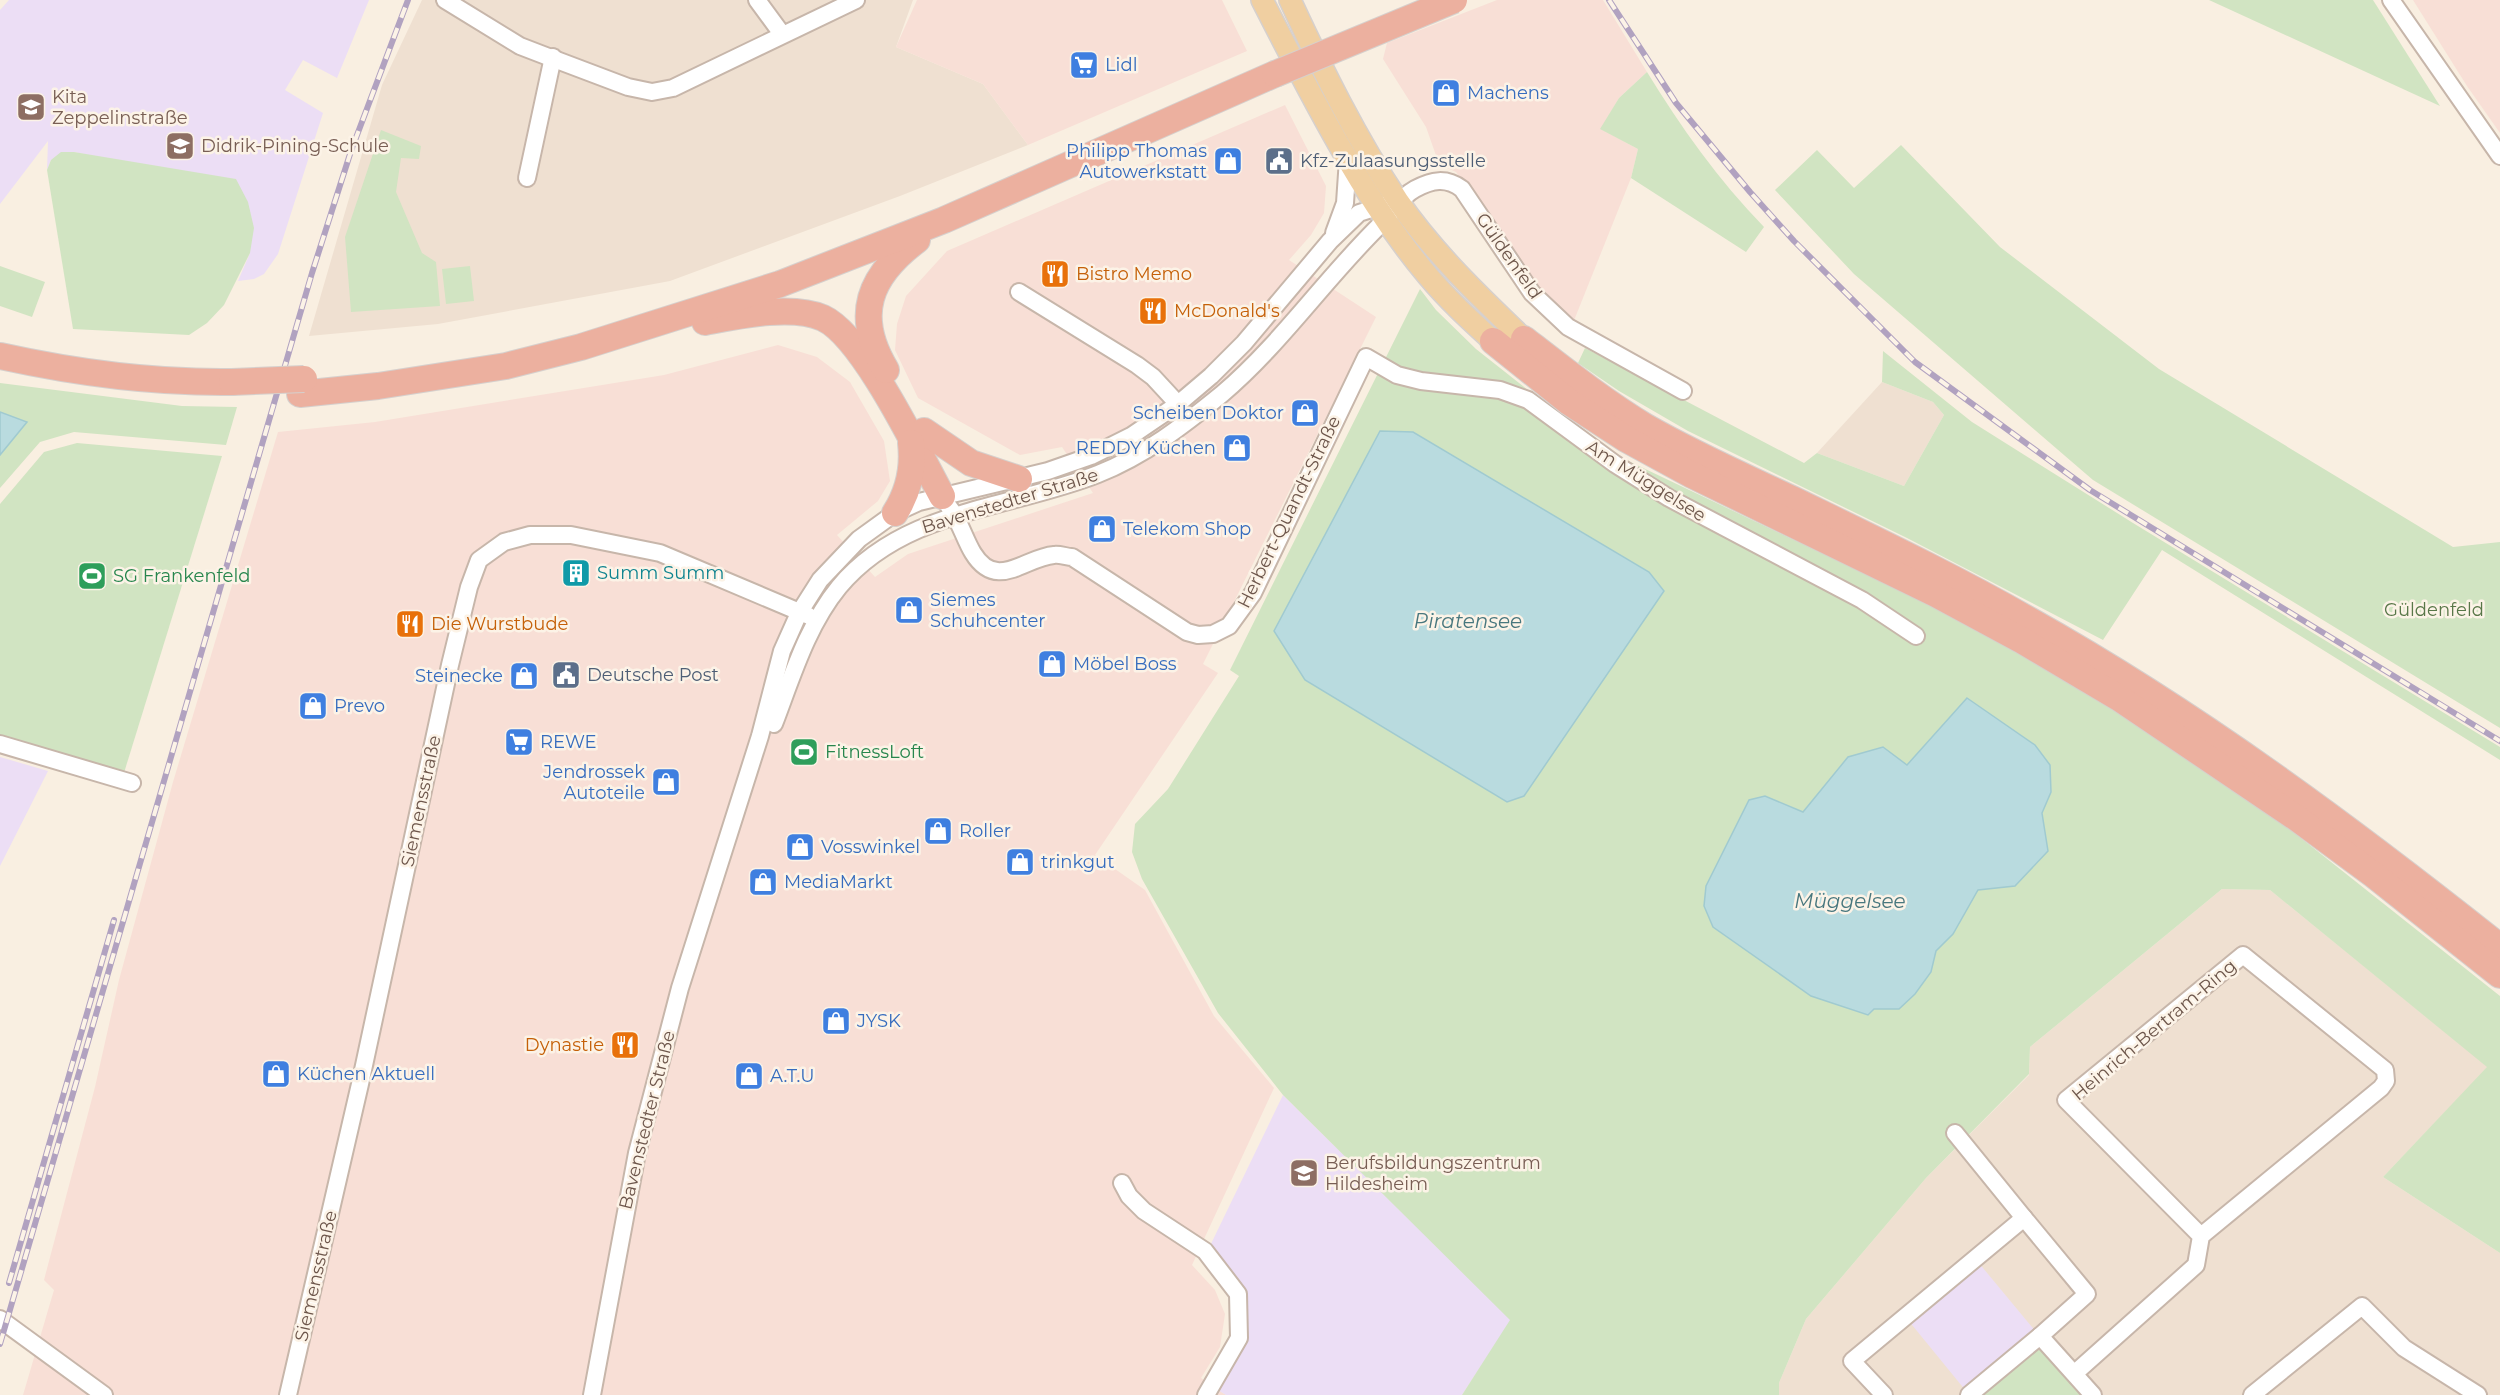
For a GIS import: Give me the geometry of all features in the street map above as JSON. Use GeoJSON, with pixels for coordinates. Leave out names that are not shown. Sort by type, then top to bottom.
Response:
{"type":"FeatureCollection","features":[{"type":"Feature","properties":{"kind":"highway"},"geometry":{"type":"LineString","coordinates":[[581,347],[780,284],[944,220],[1417,0]]}},
{"type":"Feature","properties":{"kind":"highway"},"geometry":{"type":"LineString","coordinates":[[0,371],[77,386],[169,396],[231,389],[302,386],[378,372],[503,358],[533,351],[679,303],[864,237],[1272,68],[1454,0]]}},
{"type":"Feature","properties":{"kind":"highway"},"geometry":{"type":"LineString","coordinates":[[944,220],[888,264],[879,276],[869,312],[869,327],[880,360],[951,501]]}},
{"type":"Feature","properties":{"kind":"highway"},"geometry":{"type":"LineString","coordinates":[[533,351],[581,347],[737,316],[810,314],[824,319],[837,328],[859,351],[917,435],[972,463],[1019,479]]}},
{"type":"Feature","properties":{"kind":"highway"},"geometry":{"type":"LineString","coordinates":[[1524,339],[1590,390],[1647,427],[1697,454],[1965,585],[2127,678],[2233,746],[2379,851],[2500,947]]}},
{"type":"Feature","properties":{"kind":"highway"},"geometry":{"type":"LineString","coordinates":[[1492,341],[1569,402],[1626,439],[1692,475],[1936,594],[2023,641],[2119,698],[2298,819],[2392,888],[2500,975]]}},
{"type":"Feature","properties":{"kind":"highway"},"geometry":{"type":"LineString","coordinates":[[0,356],[122,377],[231,389]]}},
{"type":"Feature","properties":{"kind":"highway"},"geometry":{"type":"LineString","coordinates":[[895,513],[907,491],[917,435]]}},
{"type":"Feature","properties":{"kind":"main road"},"geometry":{"type":"LineString","coordinates":[[1262,0],[1307,85],[1381,213],[1428,276],[1492,341]]}},
{"type":"Feature","properties":{"kind":"main road"},"geometry":{"type":"LineString","coordinates":[[1290,0],[1325,73],[1398,201],[1468,285],[1524,339]]}},
{"type":"Feature","properties":{"kind":"street"},"geometry":{"type":"LineString","coordinates":[[445,0],[520,46],[628,87],[652,92],[682,84],[856,0]]}},
{"type":"Feature","properties":{"kind":"street"},"geometry":{"type":"LineString","coordinates":[[757,0],[782,34]]}},
{"type":"Feature","properties":{"kind":"street"},"geometry":{"type":"LineString","coordinates":[[2391,0],[2500,156]]}},
{"type":"Feature","properties":{"kind":"street"},"geometry":{"type":"LineString","coordinates":[[527,178],[553,57]]}},
{"type":"Feature","properties":{"kind":"street"},"geometry":{"type":"LineString","coordinates":[[1330,242],[1345,203],[1347,155]]}},
{"type":"Feature","properties":{"kind":"street","name":"Güldenfeld"},"geometry":{"type":"LineString","coordinates":[[1398,201],[1432,182],[1442,180],[1457,186],[1465,193],[1532,293],[1568,327],[1683,391]]}},
{"type":"Feature","properties":{"kind":"street","name":"Bavenstedter Straße"},"geometry":{"type":"LineString","coordinates":[[592,1395],[642,1131],[680,988],[760,736],[782,651],[799,613],[819,580],[859,539],[895,513],[951,501],[1056,489],[1100,474],[1140,454],[1182,426],[1225,391],[1258,358],[1357,246],[1381,213],[1398,201]]}},
{"type":"Feature","properties":{"kind":"street","name":"Bavenstedter Straße"},"geometry":{"type":"LineString","coordinates":[[724,850],[751,797],[768,739],[817,619],[840,586],[870,557],[920,527],[951,501],[1091,456],[1131,436],[1178,404],[1244,343],[1330,242],[1359,213],[1381,213]]}},
{"type":"Feature","properties":{"kind":"street"},"geometry":{"type":"LineString","coordinates":[[1019,292],[1137,365],[1153,377],[1178,404]]}},
{"type":"Feature","properties":{"kind":"street","name":"Herbert-Quandt-Straße"},"geometry":{"type":"LineString","coordinates":[[951,501],[973,552],[982,563],[993,570],[1008,572],[1053,555],[1072,557],[1187,632],[1213,634],[1229,626],[1253,592],[1366,357]]}},
{"type":"Feature","properties":{"kind":"street","name":"Am Müggelsee"},"geometry":{"type":"LineString","coordinates":[[1366,357],[1397,375],[1421,381],[1500,390],[1528,400],[1614,464],[1660,492],[1736,535],[1862,600],[1916,636]]}},
{"type":"Feature","properties":{"kind":"street","name":"Siemensstraße"},"geometry":{"type":"LineString","coordinates":[[288,1395],[357,1094],[450,665],[469,587],[479,560],[504,542],[530,535],[571,535],[660,553],[817,619]]}},
{"type":"Feature","properties":{"kind":"street"},"geometry":{"type":"LineString","coordinates":[[0,744],[132,783]]}},
{"type":"Feature","properties":{"kind":"street","name":"Heinrich-Bertram-Ring"},"geometry":{"type":"LineString","coordinates":[[2243,955],[2385,1070],[2386,1081],[2381,1088],[2201,1236],[2067,1100],[2243,955]]}},
{"type":"Feature","properties":{"kind":"street"},"geometry":{"type":"LineString","coordinates":[[1955,1133],[2087,1294],[1969,1395]]}},
{"type":"Feature","properties":{"kind":"street"},"geometry":{"type":"LineString","coordinates":[[1122,1183],[1129,1196],[1144,1211],[1206,1251],[1238,1293],[1239,1338],[1206,1395]]}},
{"type":"Feature","properties":{"kind":"street"},"geometry":{"type":"LineString","coordinates":[[1884,1395],[1852,1361],[2024,1218]]}},
{"type":"Feature","properties":{"kind":"street"},"geometry":{"type":"LineString","coordinates":[[2075,1373],[2196,1265],[2201,1236]]}},
{"type":"Feature","properties":{"kind":"street"},"geometry":{"type":"LineString","coordinates":[[2252,1395],[2362,1306],[2404,1348],[2478,1395]]}},
{"type":"Feature","properties":{"kind":"street"},"geometry":{"type":"LineString","coordinates":[[0,1319],[104,1395]]}},
{"type":"Feature","properties":{"kind":"street"},"geometry":{"type":"LineString","coordinates":[[2040,1336],[2093,1395]]}},
{"type":"Feature","properties":{"kind":"shaded area","name":"Didrik-Pining-Schule"},"geometry":{"type":"Polygon","coordinates":[[[9,0],[369,0],[337,78],[303,60],[285,90],[323,113],[278,254],[264,274],[254,279],[238,281],[250,253],[93,156],[74,152],[51,160],[47,170],[48,141],[0,204],[0,10],[9,0]]]}},
{"type":"Feature","properties":{"kind":"shaded area"},"geometry":{"type":"Polygon","coordinates":[[[422,0],[913,0],[896,47],[983,84],[1028,145],[900,196],[670,281],[438,324],[309,336],[382,85],[422,0]]]}},
{"type":"Feature","properties":{"kind":"shaded area"},"geometry":{"type":"Polygon","coordinates":[[[917,0],[1222,0],[1247,51],[1028,145],[983,84],[896,47],[917,0]]]}},
{"type":"Feature","properties":{"kind":"shaded area"},"geometry":{"type":"Polygon","coordinates":[[[1497,0],[1603,0],[1647,72],[1619,98],[1601,129],[1638,149],[1631,178],[1573,323],[1541,293],[1456,172],[1439,164],[1426,127],[1383,59],[1387,43],[1497,0]]]}},
{"type":"Feature","properties":{"kind":"shaded area"},"geometry":{"type":"Polygon","coordinates":[[[2413,0],[2500,0],[2500,133],[2467,86],[2413,0]]]}},
{"type":"Feature","properties":{"kind":"shaded area"},"geometry":{"type":"Polygon","coordinates":[[[1285,105],[1326,186],[1324,213],[1311,235],[1289,260],[1376,317],[1203,664],[1218,673],[1095,855],[1145,890],[1214,1016],[1274,1088],[1192,1265],[1215,1290],[1225,1314],[1220,1347],[1201,1378],[1226,1395],[23,1395],[54,1290],[44,1280],[95,1087],[119,980],[173,782],[278,432],[375,422],[664,375],[778,345],[817,357],[850,382],[884,441],[890,481],[878,501],[837,535],[875,577],[908,554],[1093,493],[1062,447],[1020,455],[918,398],[895,350],[897,324],[906,296],[947,251],[1285,105]]]}},
{"type":"Feature","properties":{"kind":"shaded area"},"geometry":{"type":"Polygon","coordinates":[[[1882,382],[1933,402],[1944,415],[1904,486],[1817,453],[1882,382]]]}},
{"type":"Feature","properties":{"kind":"shaded area"},"geometry":{"type":"Polygon","coordinates":[[[0,757],[48,771],[0,866],[0,757]]]}},
{"type":"Feature","properties":{"kind":"shaded area"},"geometry":{"type":"Polygon","coordinates":[[[2222,889],[2270,890],[2488,1067],[2383,1177],[2500,1253],[2500,1395],[2081,1395],[2094,1385],[1977,1395],[1779,1395],[1779,1383],[1806,1319],[1926,1178],[2029,1075],[2030,1047],[2222,889]]]}},
{"type":"Feature","properties":{"kind":"shaded area","name":"Berufsbildungszentrum Hildesheim"},"geometry":{"type":"Polygon","coordinates":[[[1283,1095],[1511,1320],[1462,1395],[1226,1395],[1218,1390],[1247,1342],[1246,1292],[1208,1250],[1283,1095]]]}},
{"type":"Feature","properties":{"kind":"shaded area"},"geometry":{"type":"Polygon","coordinates":[[[1978,1262],[2037,1333],[1966,1391],[1908,1320],[1978,1262]]]}},
{"type":"Feature","properties":{"kind":"green space"},"geometry":{"type":"Polygon","coordinates":[[[2209,0],[2373,0],[2440,106],[2209,0]]]}},
{"type":"Feature","properties":{"kind":"green space"},"geometry":{"type":"Polygon","coordinates":[[[1647,72],[1701,152],[1731,191],[1764,227],[1746,252],[1631,178],[1638,149],[1600,129],[1619,98],[1647,72]]]}},
{"type":"Feature","properties":{"kind":"green space"},"geometry":{"type":"Polygon","coordinates":[[[381,130],[421,146],[419,159],[401,158],[396,192],[422,253],[436,262],[440,306],[351,312],[345,237],[381,130]]]}},
{"type":"Feature","properties":{"kind":"green space","name":"Güldenfeld"},"geometry":{"type":"Polygon","coordinates":[[[1901,145],[2000,247],[2159,369],[2453,547],[2500,542],[2500,728],[2093,480],[1854,274],[1775,190],[1817,150],[1854,188],[1901,145]]]}},
{"type":"Feature","properties":{"kind":"green space"},"geometry":{"type":"Polygon","coordinates":[[[61,152],[74,152],[236,179],[248,202],[254,228],[250,253],[224,305],[207,323],[189,335],[73,329],[47,170],[51,160],[61,152]]]}},
{"type":"Feature","properties":{"kind":"green space"},"geometry":{"type":"Polygon","coordinates":[[[0,266],[45,282],[32,317],[0,306],[0,266]]]}},
{"type":"Feature","properties":{"kind":"green space"},"geometry":{"type":"Polygon","coordinates":[[[470,266],[474,301],[446,304],[442,269],[470,266]]]}},
{"type":"Feature","properties":{"kind":"green space"},"geometry":{"type":"Polygon","coordinates":[[[1420,289],[1436,310],[1476,349],[1562,417],[1620,457],[1853,568],[1939,603],[2064,675],[2248,796],[2500,996],[2500,1253],[2383,1177],[2487,1067],[2270,890],[2222,889],[2030,1047],[2029,1074],[1926,1178],[1806,1319],[1779,1383],[1779,1395],[1462,1395],[1510,1320],[1283,1095],[1218,1013],[1142,879],[1132,852],[1135,824],[1168,789],[1239,676],[1230,670],[1420,289]]]}},
{"type":"Feature","properties":{"kind":"green space"},"geometry":{"type":"Polygon","coordinates":[[[1585,348],[1804,463],[1817,453],[1904,486],[1944,415],[1933,402],[1882,382],[1883,351],[1972,422],[2500,747],[2500,760],[2162,550],[2103,640],[1907,538],[1688,431],[1619,391],[1578,363],[1585,348]]]}},
{"type":"Feature","properties":{"kind":"green space"},"geometry":{"type":"Polygon","coordinates":[[[0,383],[182,406],[237,407],[226,445],[74,432],[40,442],[0,488],[0,383]]]}},
{"type":"Feature","properties":{"kind":"green space","name":"SG Frankenfeld"},"geometry":{"type":"Polygon","coordinates":[[[77,443],[222,456],[123,776],[0,739],[0,504],[44,452],[77,443]]]}},
{"type":"Feature","properties":{"kind":"green space"},"geometry":{"type":"Polygon","coordinates":[[[2049,1337],[2094,1385],[2081,1395],[1977,1395],[2049,1337]]]}},
{"type":"Feature","properties":{"kind":"water"},"geometry":{"type":"Polygon","coordinates":[[[0,412],[27,422],[0,455],[0,412]]]}},
{"type":"Feature","properties":{"kind":"water","name":"Piratensee"},"geometry":{"type":"Polygon","coordinates":[[[1380,431],[1413,432],[1649,572],[1664,591],[1524,796],[1507,802],[1305,680],[1274,631],[1380,431]]]}},
{"type":"Feature","properties":{"kind":"water","name":"Müggelsee"},"geometry":{"type":"Polygon","coordinates":[[[1967,698],[2035,745],[2050,765],[2051,792],[2042,813],[2048,851],[2015,886],[1978,890],[1953,934],[1936,951],[1931,972],[1915,994],[1899,1009],[1874,1009],[1868,1015],[1811,996],[1713,927],[1704,906],[1706,886],[1749,800],[1765,796],[1803,812],[1848,757],[1883,747],[1907,765],[1967,698]]]}},
{"type":"Feature","properties":{"kind":"railway"},"geometry":{"type":"LineString","coordinates":[[0,1344],[312,273],[351,151],[408,0]]}},
{"type":"Feature","properties":{"kind":"railway"},"geometry":{"type":"LineString","coordinates":[[1609,0],[1676,103],[1750,192],[1794,241],[1915,362],[2090,490],[2500,741]]}},
{"type":"Feature","properties":{"kind":"railway"},"geometry":{"type":"LineString","coordinates":[[9,1283],[114,920]]}},
{"type":"Feature","properties":{"kind":"place","name":"Lidl"},"geometry":{"type":"Point","coordinates":[1084,65]}},
{"type":"Feature","properties":{"kind":"place","name":"Machens"},"geometry":{"type":"Point","coordinates":[1446,93]}},
{"type":"Feature","properties":{"kind":"place","name":"Kita Zeppelinstraße"},"geometry":{"type":"Point","coordinates":[31,107]}},
{"type":"Feature","properties":{"kind":"place","name":"Didrik-Pining-Schule"},"geometry":{"type":"Point","coordinates":[180,146]}},
{"type":"Feature","properties":{"kind":"place","name":"Philipp Thomas Autowerkstatt"},"geometry":{"type":"Point","coordinates":[1228,161]}},
{"type":"Feature","properties":{"kind":"place","name":"Kfz-Zulaasungsstelle"},"geometry":{"type":"Point","coordinates":[1279,161]}},
{"type":"Feature","properties":{"kind":"place","name":"Bistro Memo"},"geometry":{"type":"Point","coordinates":[1055,274]}},
{"type":"Feature","properties":{"kind":"place","name":"McDonald's"},"geometry":{"type":"Point","coordinates":[1153,311]}},
{"type":"Feature","properties":{"kind":"place","name":"Scheiben Doktor"},"geometry":{"type":"Point","coordinates":[1305,413]}},
{"type":"Feature","properties":{"kind":"place","name":"REDDY Küchen"},"geometry":{"type":"Point","coordinates":[1237,448]}},
{"type":"Feature","properties":{"kind":"place","name":"Telekom Shop"},"geometry":{"type":"Point","coordinates":[1102,529]}},
{"type":"Feature","properties":{"kind":"place","name":"Summ Summ"},"geometry":{"type":"Point","coordinates":[576,573]}},
{"type":"Feature","properties":{"kind":"place","name":"SG Frankenfeld"},"geometry":{"type":"Point","coordinates":[92,576]}},
{"type":"Feature","properties":{"kind":"place","name":"Siemes Schuhcenter"},"geometry":{"type":"Point","coordinates":[909,610]}},
{"type":"Feature","properties":{"kind":"place","name":"Die Wurstbude"},"geometry":{"type":"Point","coordinates":[410,624]}},
{"type":"Feature","properties":{"kind":"place","name":"Möbel Boss"},"geometry":{"type":"Point","coordinates":[1052,664]}},
{"type":"Feature","properties":{"kind":"place","name":"Deutsche Post"},"geometry":{"type":"Point","coordinates":[566,675]}},
{"type":"Feature","properties":{"kind":"place","name":"Steinecke"},"geometry":{"type":"Point","coordinates":[524,676]}},
{"type":"Feature","properties":{"kind":"place","name":"Prevo"},"geometry":{"type":"Point","coordinates":[313,706]}},
{"type":"Feature","properties":{"kind":"place","name":"REWE"},"geometry":{"type":"Point","coordinates":[519,742]}},
{"type":"Feature","properties":{"kind":"place","name":"FitnessLoft"},"geometry":{"type":"Point","coordinates":[804,752]}},
{"type":"Feature","properties":{"kind":"place","name":"Jendrossek Autoteile"},"geometry":{"type":"Point","coordinates":[666,782]}},
{"type":"Feature","properties":{"kind":"place","name":"Roller"},"geometry":{"type":"Point","coordinates":[938,831]}},
{"type":"Feature","properties":{"kind":"place","name":"Vosswinkel"},"geometry":{"type":"Point","coordinates":[800,847]}},
{"type":"Feature","properties":{"kind":"place","name":"trinkgut"},"geometry":{"type":"Point","coordinates":[1020,862]}},
{"type":"Feature","properties":{"kind":"place","name":"MediaMarkt"},"geometry":{"type":"Point","coordinates":[763,882]}},
{"type":"Feature","properties":{"kind":"place","name":"JYSK"},"geometry":{"type":"Point","coordinates":[836,1021]}},
{"type":"Feature","properties":{"kind":"place","name":"Dynastie"},"geometry":{"type":"Point","coordinates":[625,1045]}},
{"type":"Feature","properties":{"kind":"place","name":"Küchen Aktuell"},"geometry":{"type":"Point","coordinates":[276,1074]}},
{"type":"Feature","properties":{"kind":"place","name":"A.T.U"},"geometry":{"type":"Point","coordinates":[749,1076]}},
{"type":"Feature","properties":{"kind":"place","name":"Berufsbildungszentrum Hildesheim"},"geometry":{"type":"Point","coordinates":[1304,1173]}}]}
